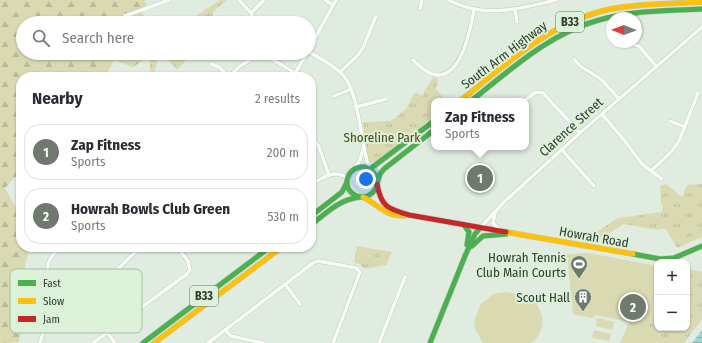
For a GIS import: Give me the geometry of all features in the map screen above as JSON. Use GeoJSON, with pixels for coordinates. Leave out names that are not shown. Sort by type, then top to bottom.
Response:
{"type":"FeatureCollection","features":[{"type":"Feature","properties":{"kind":"main road","name":"South Arm Highway"},"geometry":{"type":"LineString","coordinates":[[464,98],[542,38],[578,19],[603,11],[623,7],[702,2]]}},
{"type":"Feature","properties":{"kind":"main road","name":"South Arm Highway"},"geometry":{"type":"LineString","coordinates":[[475,98],[545,44],[580,25],[599,19],[626,14],[702,9]]}},
{"type":"Feature","properties":{"kind":"main road"},"geometry":{"type":"LineString","coordinates":[[316,212],[342,192],[351,172],[355,168],[369,168],[383,160],[431,123]]}},
{"type":"Feature","properties":{"kind":"main road"},"geometry":{"type":"LineString","coordinates":[[316,221],[341,202],[351,198],[372,194],[375,190],[380,174],[384,169],[431,132]]}},
{"type":"Feature","properties":{"kind":"main road"},"geometry":{"type":"LineString","coordinates":[[369,168],[374,174],[379,198],[386,207],[409,216]]}},
{"type":"Feature","properties":{"kind":"main road"},"geometry":{"type":"LineString","coordinates":[[348,180],[352,191],[373,202],[381,211],[387,214],[409,216]]}},
{"type":"Feature","properties":{"kind":"main road","name":"Howrah Road"},"geometry":{"type":"LineString","coordinates":[[409,216],[661,259],[674,258],[702,246]]}},
{"type":"Feature","properties":{"kind":"main road"},"geometry":{"type":"LineString","coordinates":[[464,225],[470,234],[465,256]]}},
{"type":"Feature","properties":{"kind":"main road","name":"Clarence Street"},"geometry":{"type":"LineString","coordinates":[[430,343],[465,256],[475,234],[480,228]]}},
{"type":"Feature","properties":{"kind":"main road"},"geometry":{"type":"LineString","coordinates":[[465,256],[480,237],[511,234]]}},
{"type":"Feature","properties":{"kind":"main road","name":"B33"},"geometry":{"type":"LineString","coordinates":[[143,343],[263,252]]}},
{"type":"Feature","properties":{"kind":"main road","name":"B33"},"geometry":{"type":"LineString","coordinates":[[154,343],[275,252]]}},
{"type":"Feature","properties":{"kind":"street"},"geometry":{"type":"LineString","coordinates":[[125,16],[169,0]]}},
{"type":"Feature","properties":{"kind":"street"},"geometry":{"type":"LineString","coordinates":[[239,0],[251,13],[252,16]]}},
{"type":"Feature","properties":{"kind":"street"},"geometry":{"type":"LineString","coordinates":[[251,13],[264,0]]}},
{"type":"Feature","properties":{"kind":"street"},"geometry":{"type":"LineString","coordinates":[[325,0],[333,5]]}},
{"type":"Feature","properties":{"kind":"street"},"geometry":{"type":"LineString","coordinates":[[316,36],[336,0]]}},
{"type":"Feature","properties":{"kind":"street"},"geometry":{"type":"LineString","coordinates":[[420,8],[422,0]]}},
{"type":"Feature","properties":{"kind":"street"},"geometry":{"type":"LineString","coordinates":[[448,0],[474,9],[497,11],[514,10],[556,0]]}},
{"type":"Feature","properties":{"kind":"street"},"geometry":{"type":"LineString","coordinates":[[529,0],[531,6]]}},
{"type":"Feature","properties":{"kind":"street"},"geometry":{"type":"LineString","coordinates":[[413,60],[419,66],[436,75],[444,74],[453,69],[468,38],[474,9]]}},
{"type":"Feature","properties":{"kind":"street"},"geometry":{"type":"LineString","coordinates":[[514,10],[517,22]]}},
{"type":"Feature","properties":{"kind":"street"},"geometry":{"type":"LineString","coordinates":[[340,72],[363,48],[376,16]]}},
{"type":"Feature","properties":{"kind":"street","name":"Clarence Street"},"geometry":{"type":"LineString","coordinates":[[480,228],[495,212],[580,133],[702,27]]}},
{"type":"Feature","properties":{"kind":"street"},"geometry":{"type":"LineString","coordinates":[[641,48],[656,66]]}},
{"type":"Feature","properties":{"kind":"street"},"geometry":{"type":"LineString","coordinates":[[316,57],[328,63],[340,72],[348,81],[356,107],[363,146],[369,168]]}},
{"type":"Feature","properties":{"kind":"street"},"geometry":{"type":"LineString","coordinates":[[574,59],[580,66],[601,80],[619,99]]}},
{"type":"Feature","properties":{"kind":"street"},"geometry":{"type":"LineString","coordinates":[[234,72],[250,60]]}},
{"type":"Feature","properties":{"kind":"street"},"geometry":{"type":"LineString","coordinates":[[274,60],[293,72]]}},
{"type":"Feature","properties":{"kind":"street"},"geometry":{"type":"LineString","coordinates":[[296,72],[303,60]]}},
{"type":"Feature","properties":{"kind":"street"},"geometry":{"type":"LineString","coordinates":[[211,64],[219,67],[224,72]]}},
{"type":"Feature","properties":{"kind":"street"},"geometry":{"type":"LineString","coordinates":[[334,96],[351,89]]}},
{"type":"Feature","properties":{"kind":"street"},"geometry":{"type":"LineString","coordinates":[[528,98],[536,92],[543,93],[580,133]]}},
{"type":"Feature","properties":{"kind":"street"},"geometry":{"type":"LineString","coordinates":[[651,171],[676,146],[698,92]]}},
{"type":"Feature","properties":{"kind":"street"},"geometry":{"type":"LineString","coordinates":[[356,107],[386,100]]}},
{"type":"Feature","properties":{"kind":"street"},"geometry":{"type":"LineString","coordinates":[[602,114],[639,160],[662,179]]}},
{"type":"Feature","properties":{"kind":"street"},"geometry":{"type":"LineString","coordinates":[[670,121],[685,127]]}},
{"type":"Feature","properties":{"kind":"street"},"geometry":{"type":"LineString","coordinates":[[316,141],[320,147],[329,175]]}},
{"type":"Feature","properties":{"kind":"street"},"geometry":{"type":"LineString","coordinates":[[355,168],[362,154],[363,146]]}},
{"type":"Feature","properties":{"kind":"street"},"geometry":{"type":"LineString","coordinates":[[562,150],[594,186]]}},
{"type":"Feature","properties":{"kind":"street"},"geometry":{"type":"LineString","coordinates":[[316,182],[329,175],[339,173],[348,180]]}},
{"type":"Feature","properties":{"kind":"street"},"geometry":{"type":"LineString","coordinates":[[495,212],[493,223],[499,231]]}},
{"type":"Feature","properties":{"kind":"street"},"geometry":{"type":"LineString","coordinates":[[48,269],[49,260],[56,252]]}},
{"type":"Feature","properties":{"kind":"street"},"geometry":{"type":"LineString","coordinates":[[118,269],[136,252]]}},
{"type":"Feature","properties":{"kind":"street"},"geometry":{"type":"LineString","coordinates":[[142,308],[189,272],[189,264],[181,252]]}},
{"type":"Feature","properties":{"kind":"street"},"geometry":{"type":"LineString","coordinates":[[208,343],[316,262],[354,267],[360,272],[333,343]]}},
{"type":"Feature","properties":{"kind":"street"},"geometry":{"type":"LineString","coordinates":[[379,343],[405,277]]}},
{"type":"Feature","properties":{"kind":"street"},"geometry":{"type":"LineString","coordinates":[[285,284],[300,304]]}},
{"type":"Feature","properties":{"kind":"street"},"geometry":{"type":"LineString","coordinates":[[225,330],[231,336],[246,341],[263,343]]}},
{"type":"Feature","properties":{"kind":"street"},"geometry":{"type":"LineString","coordinates":[[40,343],[43,333]]}},
{"type":"Feature","properties":{"kind":"street"},"geometry":{"type":"LineString","coordinates":[[93,343],[106,333]]}},
{"type":"Feature","properties":{"kind":"street"},"geometry":{"type":"LineString","coordinates":[[108,333],[116,343]]}},
{"type":"Feature","properties":{"kind":"green space"},"geometry":{"type":"Polygon","coordinates":[[[0,0],[144,0],[147,5],[142,13],[144,16],[16,16],[16,60],[114,60],[108,72],[16,72],[16,176],[5,188],[16,208],[16,252],[29,252],[24,269],[10,269],[10,333],[21,333],[18,343],[0,343],[0,0]]]}},
{"type":"Feature","properties":{"kind":"green space"},"geometry":{"type":"Polygon","coordinates":[[[220,0],[227,0],[214,11],[212,16],[196,16],[220,0]]]}},
{"type":"Feature","properties":{"kind":"green space"},"geometry":{"type":"Polygon","coordinates":[[[114,60],[143,60],[133,67],[114,60]]]}},
{"type":"Feature","properties":{"kind":"green space"},"geometry":{"type":"Polygon","coordinates":[[[149,60],[157,60],[154,72],[151,72],[149,60]]]}},
{"type":"Feature","properties":{"kind":"green space"},"geometry":{"type":"Polygon","coordinates":[[[150,60],[157,60],[154,72],[151,72],[150,60]]]}},
{"type":"Feature","properties":{"kind":"green space"},"geometry":{"type":"Polygon","coordinates":[[[168,60],[186,60],[177,69],[168,60]]]}},
{"type":"Feature","properties":{"kind":"green space"},"geometry":{"type":"Polygon","coordinates":[[[168,60],[186,60],[177,69],[168,60]]]}},
{"type":"Feature","properties":{"kind":"green space","name":"Shoreline Park"},"geometry":{"type":"Polygon","coordinates":[[[433,77],[438,79],[436,89],[444,98],[431,98],[431,118],[384,156],[371,163],[368,159],[363,122],[391,121],[406,109],[415,92],[422,96],[433,77]]]}},
{"type":"Feature","properties":{"kind":"green space"},"geometry":{"type":"Polygon","coordinates":[[[666,184],[682,197],[687,185],[702,184],[702,237],[677,248],[665,228],[658,230],[624,224],[600,238],[584,240],[618,218],[662,212],[663,205],[661,205],[660,186],[666,184]]]}},
{"type":"Feature","properties":{"kind":"green space"},"geometry":{"type":"Polygon","coordinates":[[[357,246],[392,252],[386,265],[364,269],[360,264],[354,263],[357,246]]]}},
{"type":"Feature","properties":{"kind":"green space"},"geometry":{"type":"Polygon","coordinates":[[[588,253],[654,265],[654,308],[650,322],[654,326],[654,331],[661,332],[656,343],[620,343],[629,322],[596,315],[591,318],[573,314],[567,254],[588,253]]]}},
{"type":"Feature","properties":{"kind":"green space"},"geometry":{"type":"Polygon","coordinates":[[[690,270],[702,272],[702,319],[684,343],[656,343],[661,332],[658,331],[690,331],[690,270]]]}},
{"type":"Feature","properties":{"kind":"green space"},"geometry":{"type":"Polygon","coordinates":[[[507,292],[528,297],[537,306],[542,317],[539,335],[530,343],[483,343],[475,329],[474,321],[481,304],[494,294],[507,292]]]}},
{"type":"Feature","properties":{"kind":"green space"},"geometry":{"type":"Polygon","coordinates":[[[654,306],[654,330],[649,328],[654,306]]]}},
{"type":"Feature","properties":{"kind":"green space"},"geometry":{"type":"Polygon","coordinates":[[[597,318],[614,322],[612,330],[596,326],[597,318]]]}},
{"type":"Feature","properties":{"kind":"green space"},"geometry":{"type":"Polygon","coordinates":[[[594,330],[611,334],[609,341],[592,338],[594,330]]]}},
{"type":"Feature","properties":{"kind":"water"},"geometry":{"type":"Polygon","coordinates":[[[702,330],[702,343],[692,343],[702,330]]]}},
{"type":"Feature","properties":{"kind":"traffic: fast"},"geometry":{"type":"LineString","coordinates":[[475,98],[516,65],[547,43],[581,26],[625,14],[702,9]]}},
{"type":"Feature","properties":{"kind":"traffic: fast"},"geometry":{"type":"LineString","coordinates":[[370,169],[431,123]]}},
{"type":"Feature","properties":{"kind":"traffic: fast"},"geometry":{"type":"LineString","coordinates":[[377,182],[384,169],[431,132]]}},
{"type":"Feature","properties":{"kind":"traffic: fast"},"geometry":{"type":"LineString","coordinates":[[362,167],[368,168],[376,176],[377,182],[376,188],[368,196],[362,197],[356,196],[348,188],[347,182],[348,176],[356,168],[362,167]]}},
{"type":"Feature","properties":{"kind":"traffic: fast"},"geometry":{"type":"LineString","coordinates":[[316,212],[342,192],[347,182]]}},
{"type":"Feature","properties":{"kind":"traffic: fast"},"geometry":{"type":"LineString","coordinates":[[316,221],[340,204],[353,198],[360,197]]}},
{"type":"Feature","properties":{"kind":"traffic: fast"},"geometry":{"type":"LineString","coordinates":[[464,225],[469,232],[467,245]]}},
{"type":"Feature","properties":{"kind":"traffic: fast"},"geometry":{"type":"LineString","coordinates":[[430,343],[465,256],[475,234],[480,228]]}},
{"type":"Feature","properties":{"kind":"traffic: fast"},"geometry":{"type":"LineString","coordinates":[[472,246],[483,236],[506,234]]}},
{"type":"Feature","properties":{"kind":"traffic: fast"},"geometry":{"type":"LineString","coordinates":[[633,254],[660,259],[674,258],[702,246]]}},
{"type":"Feature","properties":{"kind":"traffic: fast"},"geometry":{"type":"LineString","coordinates":[[143,343],[263,252]]}},
{"type":"Feature","properties":{"kind":"traffic: slow"},"geometry":{"type":"LineString","coordinates":[[464,98],[512,59],[549,34],[569,23],[589,15],[622,7],[702,2]]}},
{"type":"Feature","properties":{"kind":"traffic: slow"},"geometry":{"type":"LineString","coordinates":[[363,197],[386,212],[404,216]]}},
{"type":"Feature","properties":{"kind":"traffic: slow"},"geometry":{"type":"LineString","coordinates":[[506,232],[633,254]]}},
{"type":"Feature","properties":{"kind":"traffic: slow"},"geometry":{"type":"LineString","coordinates":[[154,343],[275,252]]}},
{"type":"Feature","properties":{"kind":"traffic: jam"},"geometry":{"type":"LineString","coordinates":[[377,184],[383,202],[391,209],[396,211],[409,215],[506,232]]}},
{"type":"Feature","properties":{"kind":"place","name":"Zap Fitness"},"geometry":{"type":"Point","coordinates":[480,178]}},
{"type":"Feature","properties":{"kind":"place","name":"Howrah Tennis Club Main Courts"},"geometry":{"type":"Point","coordinates":[579,279]}},
{"type":"Feature","properties":{"kind":"place","name":"Howrah Bowls Club Green"},"geometry":{"type":"Point","coordinates":[633,307]}},
{"type":"Feature","properties":{"kind":"place","name":"Scout Hall"},"geometry":{"type":"Point","coordinates":[583,312]}}]}
